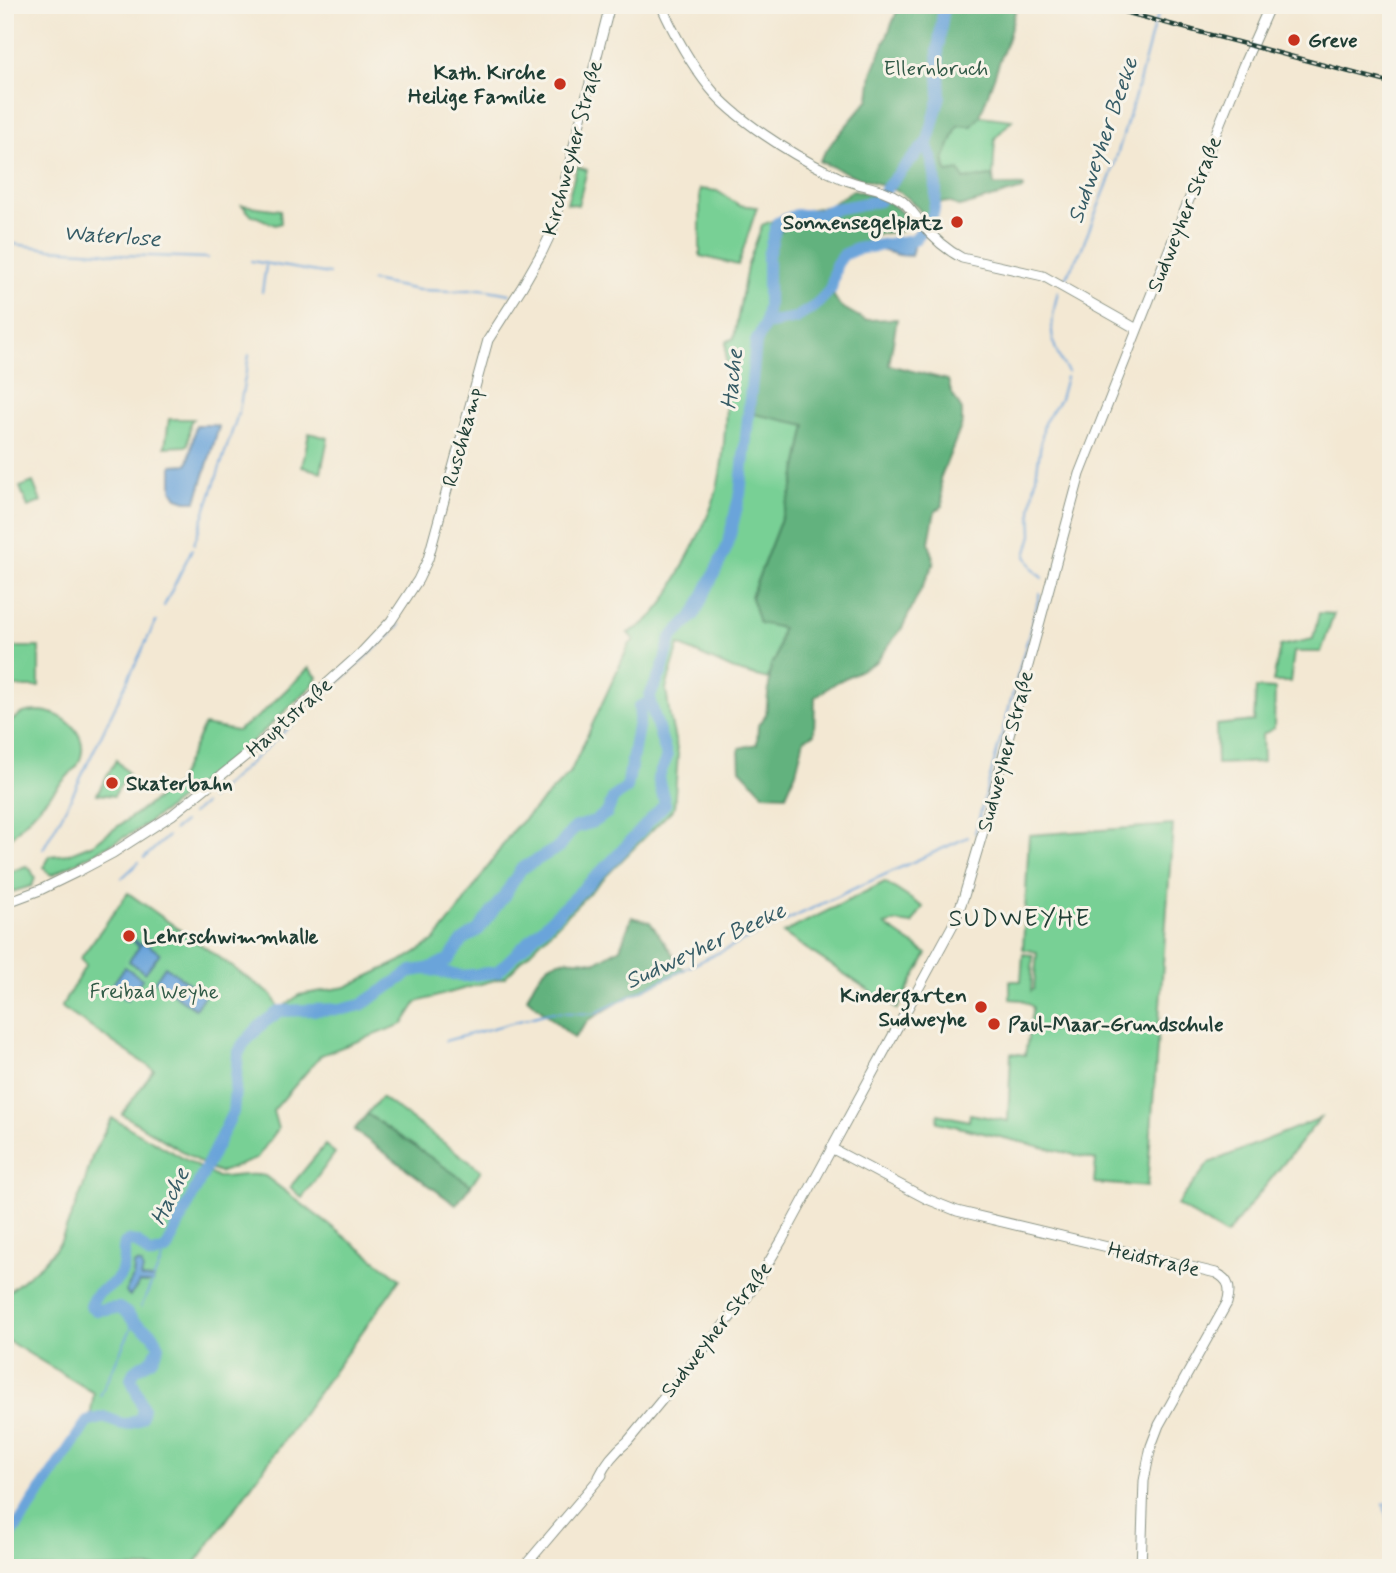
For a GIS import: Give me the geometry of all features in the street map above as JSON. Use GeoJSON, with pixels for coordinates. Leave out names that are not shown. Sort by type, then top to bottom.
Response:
{"type":"FeatureCollection","features":[{"type":"Feature","properties":{"kind":"main road","name":"Kirchweyher Straße"},"geometry":{"type":"LineString","coordinates":[[522,287],[542,252],[555,220],[610,5]]}},
{"type":"Feature","properties":{"kind":"main road"},"geometry":{"type":"LineString","coordinates":[[661,5],[694,66],[711,89],[751,124],[816,166],[847,181],[880,190],[903,201],[924,227],[950,252],[962,258],[1043,276],[1137,329]]}},
{"type":"Feature","properties":{"kind":"main road","name":"Sudweyher Straße"},"geometry":{"type":"LineString","coordinates":[[523,1568],[757,1282],[955,920],[964,896],[1080,474],[1243,66],[1270,5]]}},
{"type":"Feature","properties":{"kind":"main road","name":"Ruschkamp"},"geometry":{"type":"LineString","coordinates":[[411,592],[433,544],[488,340],[522,287]]}},
{"type":"Feature","properties":{"kind":"main road","name":"Hauptstraße"},"geometry":{"type":"LineString","coordinates":[[5,903],[50,886],[113,853],[192,800],[254,749],[360,653],[391,621],[411,592]]}},
{"type":"Feature","properties":{"kind":"main road","name":"Heidstraße"},"geometry":{"type":"LineString","coordinates":[[831,1149],[957,1212],[1216,1273],[1227,1281],[1230,1287],[1227,1303],[1158,1424],[1151,1446],[1144,1481],[1141,1568]]}},
{"type":"Feature","properties":{"kind":"green space","name":"Ellernbruch"},"geometry":{"type":"Polygon","coordinates":[[[898,5],[1017,5],[980,116],[972,126],[958,125],[944,159],[947,172],[959,170],[964,179],[993,176],[994,185],[1023,186],[1023,189],[960,207],[949,202],[933,204],[927,221],[913,203],[898,192],[819,161],[869,99],[872,73],[898,5]]]}},
{"type":"Feature","properties":{"kind":"green space"},"geometry":{"type":"Polygon","coordinates":[[[980,116],[1012,120],[995,138],[993,176],[964,179],[947,173],[944,159],[958,125],[971,126],[980,116]]]}},
{"type":"Feature","properties":{"kind":"green space"},"geometry":{"type":"Polygon","coordinates":[[[577,167],[587,170],[578,205],[567,203],[577,167]]]}},
{"type":"Feature","properties":{"kind":"green space"},"geometry":{"type":"Polygon","coordinates":[[[700,189],[717,191],[739,205],[757,207],[738,265],[700,256],[700,189]]]}},
{"type":"Feature","properties":{"kind":"green space"},"geometry":{"type":"Polygon","coordinates":[[[853,190],[885,200],[910,222],[901,231],[869,235],[863,245],[839,255],[832,269],[832,293],[840,306],[865,320],[897,319],[889,365],[948,380],[951,392],[962,410],[962,424],[940,479],[943,506],[935,511],[929,542],[934,563],[902,628],[876,662],[815,697],[814,734],[804,739],[796,772],[786,795],[764,794],[740,769],[739,748],[757,744],[758,725],[766,715],[771,665],[776,658],[782,628],[759,623],[751,597],[793,488],[806,425],[754,414],[756,358],[769,306],[769,256],[774,237],[787,227],[804,220],[791,213],[829,206],[853,190]]]}},
{"type":"Feature","properties":{"kind":"green space"},"geometry":{"type":"Polygon","coordinates":[[[242,205],[280,210],[281,223],[275,225],[250,214],[242,205]]]}},
{"type":"Feature","properties":{"kind":"green space","name":"Freibad Weyhe"},"geometry":{"type":"Polygon","coordinates":[[[791,213],[805,220],[787,227],[769,256],[769,306],[756,358],[806,425],[793,488],[751,596],[782,628],[776,658],[771,665],[768,679],[734,670],[679,645],[666,689],[678,754],[674,808],[505,977],[417,1002],[403,1024],[321,1055],[273,1111],[278,1129],[256,1159],[219,1173],[122,1114],[154,1070],[61,1007],[86,965],[80,959],[128,893],[273,996],[279,1010],[299,995],[346,987],[407,958],[434,941],[513,830],[570,773],[629,645],[634,640],[628,633],[656,613],[674,585],[709,514],[719,478],[724,440],[726,342],[734,338],[747,267],[762,225],[791,213]]]}},
{"type":"Feature","properties":{"kind":"green space"},"geometry":{"type":"Polygon","coordinates":[[[169,419],[193,419],[186,446],[165,447],[169,419]]]}},
{"type":"Feature","properties":{"kind":"green space"},"geometry":{"type":"Polygon","coordinates":[[[309,433],[328,438],[321,472],[302,467],[309,433]]]}},
{"type":"Feature","properties":{"kind":"green space"},"geometry":{"type":"Polygon","coordinates":[[[33,482],[41,502],[28,507],[20,487],[33,482]]]}},
{"type":"Feature","properties":{"kind":"green space"},"geometry":{"type":"Polygon","coordinates":[[[1319,613],[1334,614],[1321,652],[1294,652],[1290,682],[1273,682],[1280,646],[1313,639],[1319,613]]]}},
{"type":"Feature","properties":{"kind":"green space"},"geometry":{"type":"Polygon","coordinates":[[[9,647],[39,647],[39,687],[9,687],[9,647]]]}},
{"type":"Feature","properties":{"kind":"green space"},"geometry":{"type":"Polygon","coordinates":[[[309,668],[317,677],[312,686],[253,741],[167,809],[136,831],[52,875],[47,872],[44,867],[50,856],[68,854],[93,844],[176,785],[204,725],[237,731],[260,715],[309,668]]]}},
{"type":"Feature","properties":{"kind":"green space"},"geometry":{"type":"Polygon","coordinates":[[[1256,688],[1275,689],[1274,728],[1262,735],[1263,762],[1217,764],[1216,725],[1254,721],[1256,688]]]}},
{"type":"Feature","properties":{"kind":"green space"},"geometry":{"type":"Polygon","coordinates":[[[41,711],[60,717],[75,729],[82,746],[81,756],[77,766],[5,844],[5,728],[20,714],[41,711]]]}},
{"type":"Feature","properties":{"kind":"green space","name":"Skaterbahn"},"geometry":{"type":"Polygon","coordinates":[[[116,760],[128,773],[114,796],[97,794],[116,760]]]}},
{"type":"Feature","properties":{"kind":"green space"},"geometry":{"type":"Polygon","coordinates":[[[1173,825],[1147,1187],[1094,1183],[1096,1160],[937,1122],[938,1114],[969,1121],[970,1114],[1008,1121],[1011,1053],[1025,1055],[1033,1007],[1022,1000],[1010,999],[1010,981],[1021,981],[1023,954],[1033,955],[1031,991],[1034,989],[1037,952],[1023,949],[1029,835],[1173,825]]]}},
{"type":"Feature","properties":{"kind":"green space"},"geometry":{"type":"Polygon","coordinates":[[[26,866],[35,878],[32,886],[5,894],[5,874],[26,866]]]}},
{"type":"Feature","properties":{"kind":"green space"},"geometry":{"type":"Polygon","coordinates":[[[885,882],[923,907],[912,924],[896,922],[885,925],[927,954],[897,1009],[783,933],[885,882]]]}},
{"type":"Feature","properties":{"kind":"green space"},"geometry":{"type":"Polygon","coordinates":[[[632,917],[650,922],[684,970],[624,999],[589,1020],[574,1038],[527,998],[540,975],[551,964],[570,960],[596,962],[620,948],[632,917]]]}},
{"type":"Feature","properties":{"kind":"green space"},"geometry":{"type":"Polygon","coordinates":[[[381,1097],[481,1170],[471,1185],[367,1114],[381,1097]]]}},
{"type":"Feature","properties":{"kind":"green space"},"geometry":{"type":"Polygon","coordinates":[[[367,1114],[471,1185],[456,1205],[354,1130],[367,1114]]]}},
{"type":"Feature","properties":{"kind":"green space"},"geometry":{"type":"Polygon","coordinates":[[[112,1118],[216,1177],[265,1176],[400,1279],[192,1568],[5,1568],[5,1550],[89,1424],[94,1393],[5,1339],[5,1295],[42,1264],[60,1243],[83,1188],[93,1154],[112,1118]]]}},
{"type":"Feature","properties":{"kind":"green space"},"geometry":{"type":"Polygon","coordinates":[[[1320,1118],[1226,1235],[1177,1205],[1209,1163],[1320,1118]]]}},
{"type":"Feature","properties":{"kind":"green space"},"geometry":{"type":"Polygon","coordinates":[[[325,1145],[335,1153],[302,1198],[290,1187],[325,1145]]]}},
{"type":"Feature","properties":{"kind":"water"},"geometry":{"type":"Polygon","coordinates":[[[906,236],[913,237],[911,256],[881,250],[882,243],[906,236]]]}},
{"type":"Feature","properties":{"kind":"water"},"geometry":{"type":"Polygon","coordinates":[[[196,425],[219,427],[196,501],[186,501],[177,498],[172,489],[172,465],[188,464],[196,425]]]}},
{"type":"Feature","properties":{"kind":"water"},"geometry":{"type":"Polygon","coordinates":[[[135,940],[160,953],[145,973],[129,961],[139,947],[135,940]]]}},
{"type":"Feature","properties":{"kind":"water"},"geometry":{"type":"Polygon","coordinates":[[[165,966],[205,995],[195,1009],[155,981],[165,966]]]}},
{"type":"Feature","properties":{"kind":"water"},"geometry":{"type":"Polygon","coordinates":[[[125,967],[142,979],[127,1000],[110,988],[125,967]]]}},
{"type":"Feature","properties":{"kind":"water"},"geometry":{"type":"Polygon","coordinates":[[[136,1263],[141,1264],[143,1270],[141,1278],[154,1279],[152,1283],[140,1283],[130,1296],[126,1291],[136,1263]]]}},
{"type":"Feature","properties":{"kind":"waterway","name":"Hache"},"geometry":{"type":"LineString","coordinates":[[5,1544],[87,1422],[104,1417],[127,1424],[141,1418],[143,1408],[131,1378],[135,1370],[153,1359],[159,1346],[153,1334],[119,1308],[96,1310],[91,1306],[96,1295],[121,1274],[125,1243],[137,1242],[150,1255],[166,1250],[233,1112],[238,1054],[243,1044],[263,1023],[280,1011],[344,1009],[361,1005],[412,971],[426,969],[463,976],[497,972],[613,860],[665,804],[658,778],[667,757],[650,695],[662,671],[671,638],[694,615],[727,547],[740,494],[756,342],[765,324],[768,306],[768,256],[777,223],[796,215],[817,215],[834,209],[879,201],[888,186],[928,141],[940,96],[938,50],[944,5]]}},
{"type":"Feature","properties":{"kind":"waterway","name":"Sudweyher Beeke"},"geometry":{"type":"LineString","coordinates":[[1063,282],[1081,250],[1111,175],[1154,25],[1163,5]]}},
{"type":"Feature","properties":{"kind":"waterway"},"geometry":{"type":"LineString","coordinates":[[765,324],[796,318],[815,306],[831,289],[836,265],[843,255],[856,249],[914,240],[931,221],[936,185],[928,141]]}},
{"type":"Feature","properties":{"kind":"waterway","name":"Waterlose"},"geometry":{"type":"LineString","coordinates":[[14,244],[123,255],[208,258]]}},
{"type":"Feature","properties":{"kind":"waterway"},"geometry":{"type":"LineString","coordinates":[[251,261],[329,274]]}},
{"type":"Feature","properties":{"kind":"waterway"},"geometry":{"type":"LineString","coordinates":[[262,292],[266,266]]}},
{"type":"Feature","properties":{"kind":"waterway","name":"Waterlose"},"geometry":{"type":"LineString","coordinates":[[371,281],[418,290],[482,289],[510,294]]}},
{"type":"Feature","properties":{"kind":"waterway","name":"Sudweyher Beeke"},"geometry":{"type":"LineString","coordinates":[[1058,291],[1052,323],[1053,342],[1068,372]]}},
{"type":"Feature","properties":{"kind":"waterway"},"geometry":{"type":"LineString","coordinates":[[194,544],[239,411],[249,355]]}},
{"type":"Feature","properties":{"kind":"waterway","name":"Sudweyher Beeke"},"geometry":{"type":"LineString","coordinates":[[1042,578],[1026,556],[1032,535],[1031,510],[1044,423],[1060,399],[1066,377]]}},
{"type":"Feature","properties":{"kind":"waterway"},"geometry":{"type":"LineString","coordinates":[[164,606],[192,549]]}},
{"type":"Feature","properties":{"kind":"waterway","name":"Sudweyher Beeke"},"geometry":{"type":"LineString","coordinates":[[975,833],[1040,593]]}},
{"type":"Feature","properties":{"kind":"waterway"},"geometry":{"type":"LineString","coordinates":[[110,717],[156,621]]}},
{"type":"Feature","properties":{"kind":"waterway"},"geometry":{"type":"LineString","coordinates":[[396,629],[400,624]]}},
{"type":"Feature","properties":{"kind":"waterway"},"geometry":{"type":"LineString","coordinates":[[312,706],[392,633]]}},
{"type":"Feature","properties":{"kind":"waterway","name":"Hache"},"geometry":{"type":"LineString","coordinates":[[427,969],[448,960],[463,940],[478,930],[521,869],[559,847],[574,828],[593,822],[607,813],[613,798],[627,788],[640,716],[639,707],[650,702]]}},
{"type":"Feature","properties":{"kind":"waterway"},"geometry":{"type":"LineString","coordinates":[[210,799],[307,711]]}},
{"type":"Feature","properties":{"kind":"waterway"},"geometry":{"type":"LineString","coordinates":[[43,849],[109,719]]}},
{"type":"Feature","properties":{"kind":"waterway"},"geometry":{"type":"LineString","coordinates":[[192,814],[204,804]]}},
{"type":"Feature","properties":{"kind":"waterway"},"geometry":{"type":"LineString","coordinates":[[174,830],[184,822]]}},
{"type":"Feature","properties":{"kind":"waterway"},"geometry":{"type":"LineString","coordinates":[[144,858],[168,836]]}},
{"type":"Feature","properties":{"kind":"waterway","name":"Sudweyher Beeke"},"geometry":{"type":"LineString","coordinates":[[445,1041],[552,1012],[594,1014],[853,889],[968,837]]}},
{"type":"Feature","properties":{"kind":"waterway"},"geometry":{"type":"LineString","coordinates":[[122,878],[139,862]]}},
{"type":"Feature","properties":{"kind":"waterway"},"geometry":{"type":"LineString","coordinates":[[141,1307],[166,1250]]}},
{"type":"Feature","properties":{"kind":"waterway"},"geometry":{"type":"LineString","coordinates":[[100,1396],[134,1322]]}},
{"type":"Feature","properties":{"kind":"waterway","name":"Hache"},"geometry":{"type":"LineString","coordinates":[[87,1422],[92,1413]]}},
{"type":"Feature","properties":{"kind":"waterway"},"geometry":{"type":"LineString","coordinates":[[1391,1503],[1384,1504],[1391,1539]]}},
{"type":"Feature","properties":{"kind":"railway"},"geometry":{"type":"LineString","coordinates":[[1098,5],[1391,83]]}},
{"type":"Feature","properties":{"kind":"place","name":"Greve"},"geometry":{"type":"Point","coordinates":[1294,40]}},
{"type":"Feature","properties":{"kind":"place","name":"Kath. Kirche Heilige Familie"},"geometry":{"type":"Point","coordinates":[560,84]}},
{"type":"Feature","properties":{"kind":"place","name":"Sonnensegelplatz"},"geometry":{"type":"Point","coordinates":[957,222]}},
{"type":"Feature","properties":{"kind":"place","name":"Skaterbahn"},"geometry":{"type":"Point","coordinates":[112,783]}},
{"type":"Feature","properties":{"kind":"place","name":"Lehrschwimmhalle"},"geometry":{"type":"Point","coordinates":[129,936]}},
{"type":"Feature","properties":{"kind":"place","name":"Kindergarten Sudweyhe"},"geometry":{"type":"Point","coordinates":[981,1007]}},
{"type":"Feature","properties":{"kind":"place","name":"Paul-Maar-Grundschule"},"geometry":{"type":"Point","coordinates":[994,1024]}},
{"type":"Feature","properties":{"kind":"district","name":"SUDWEYHE"},"geometry":{"type":"Point","coordinates":[1020,918]}}]}
